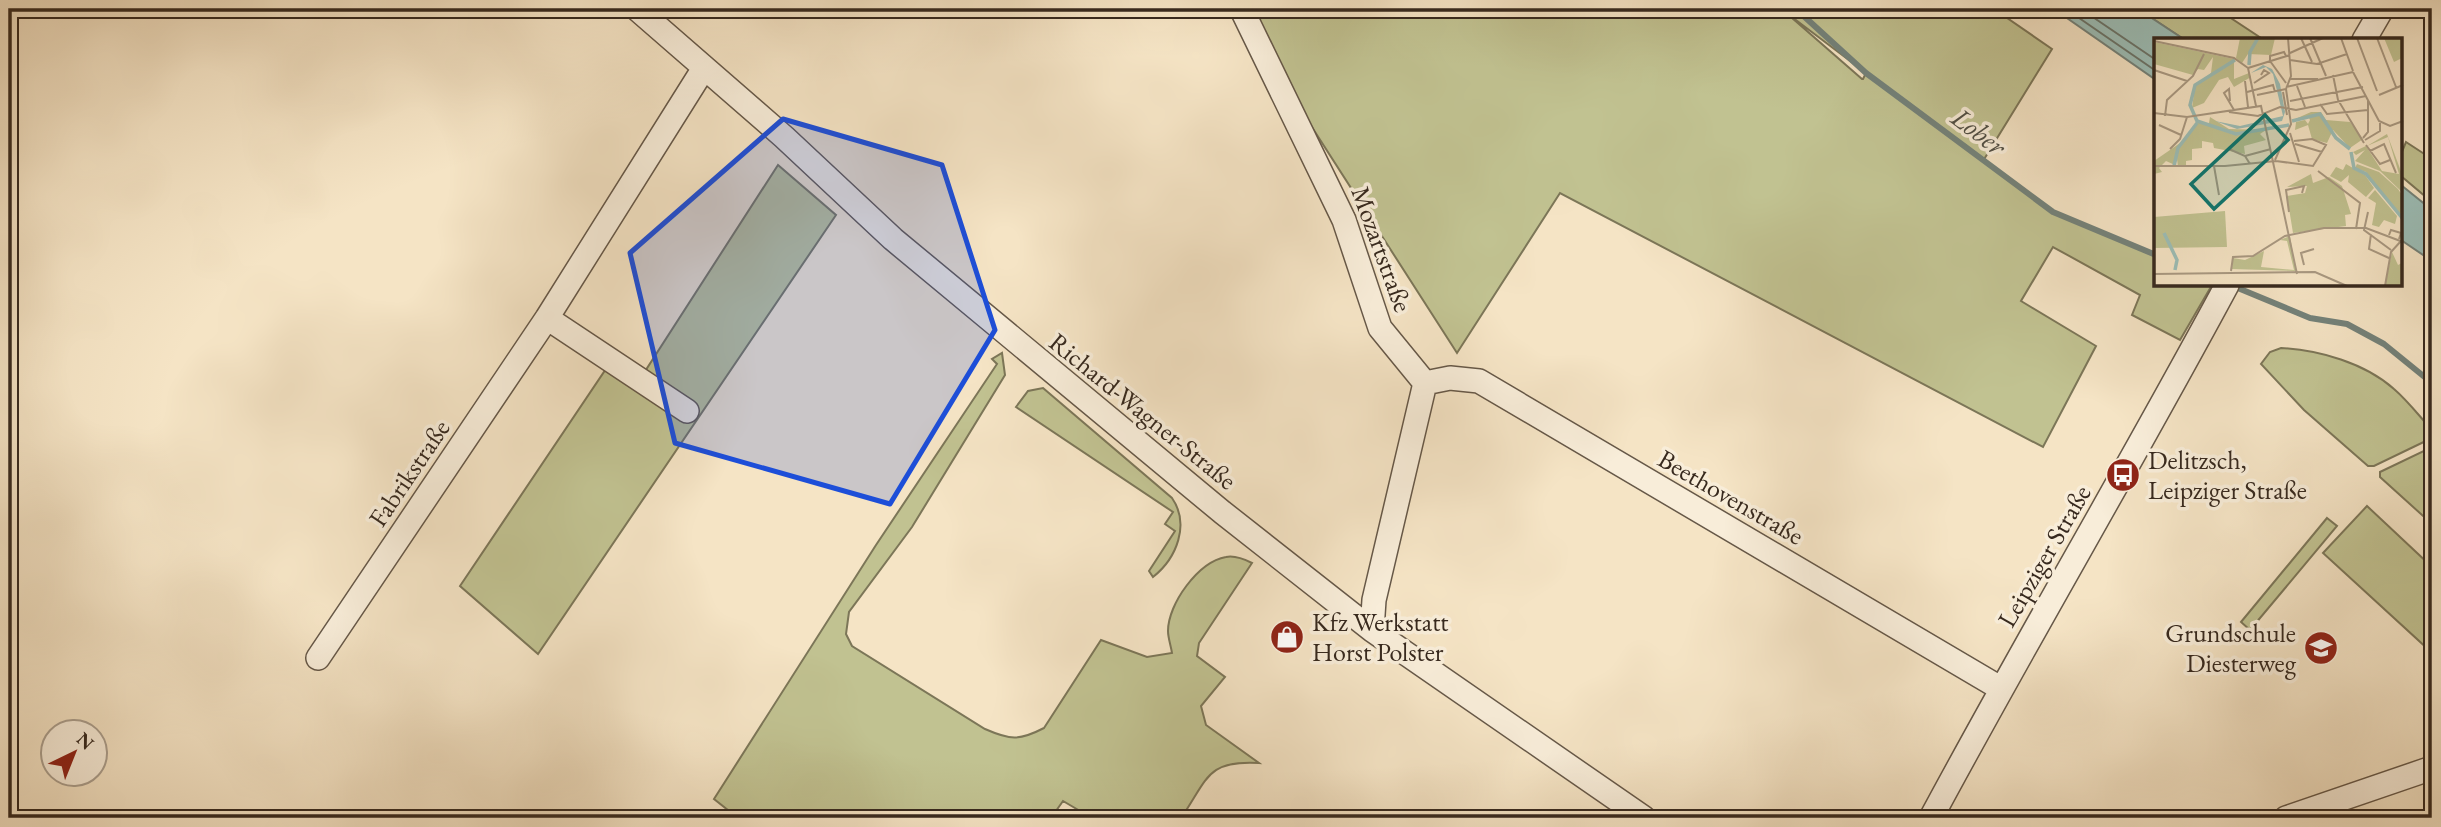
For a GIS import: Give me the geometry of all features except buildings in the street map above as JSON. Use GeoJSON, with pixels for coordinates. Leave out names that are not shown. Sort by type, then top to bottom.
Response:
{"type":"FeatureCollection","features":[{"type":"Feature","properties":{"kind":"street","name":"Richard-Wagner-Straße"},"geometry":{"type":"LineString","coordinates":[[637,9],[994,324],[1372,630],[1644,818]]}},
{"type":"Feature","properties":{"kind":"street"},"geometry":{"type":"LineString","coordinates":[[2365,38],[2382,9]]}},
{"type":"Feature","properties":{"kind":"street","name":"Mozartstraße"},"geometry":{"type":"LineString","coordinates":[[1244,12],[1344,220],[1380,328],[1425,383]]}},
{"type":"Feature","properties":{"kind":"street","name":"Fabrikstraße"},"geometry":{"type":"LineString","coordinates":[[318,658],[547,318],[704,68]]}},
{"type":"Feature","properties":{"kind":"street","name":"Leipziger Straße"},"geometry":{"type":"LineString","coordinates":[[1931,818],[2000,688],[2226,287]]}},
{"type":"Feature","properties":{"kind":"street"},"geometry":{"type":"LineString","coordinates":[[547,318],[687,411]]}},
{"type":"Feature","properties":{"kind":"street","name":"Beethovenstraße"},"geometry":{"type":"LineString","coordinates":[[1425,383],[1450,379],[1479,382],[2000,688]]}},
{"type":"Feature","properties":{"kind":"street"},"geometry":{"type":"LineString","coordinates":[[1372,630],[1374,600],[1425,383]]}},
{"type":"Feature","properties":{"kind":"street"},"geometry":{"type":"LineString","coordinates":[[2286,818],[2432,768]]}},
{"type":"Feature","properties":{"kind":"highlighted area"},"geometry":{"type":"Polygon","coordinates":[[[783,119],[942,165],[995,330],[890,504],[675,443],[630,253],[783,119]]]}},
{"type":"Feature","properties":{"kind":"green space"},"geometry":{"type":"Polygon","coordinates":[[[1236,9],[1994,9],[2052,49],[1983,161],[2053,212],[2154,254],[2154,287],[2211,287],[2180,340],[2132,315],[2140,295],[2053,247],[2021,301],[2096,346],[2043,447],[1560,193],[1457,353],[1236,9]],[[1784,11],[1862,79],[1866,73],[1784,11]]]}},
{"type":"Feature","properties":{"kind":"green space"},"geometry":{"type":"Polygon","coordinates":[[[2138,9],[2217,9],[2261,38],[2182,38],[2138,9]]]}},
{"type":"Feature","properties":{"kind":"green space"},"geometry":{"type":"Polygon","coordinates":[[[2406,142],[2432,159],[2432,202],[2402,177],[2402,152],[2406,142]]]}},
{"type":"Feature","properties":{"kind":"green space"},"geometry":{"type":"Polygon","coordinates":[[[778,165],[836,215],[538,654],[460,586],[612,360],[640,379],[778,165]]]}},
{"type":"Feature","properties":{"kind":"green space"},"geometry":{"type":"Polygon","coordinates":[[[2281,348],[2326,355],[2369,372],[2404,399],[2432,430],[2432,438],[2374,466],[2368,466],[2304,410],[2261,364],[2270,352],[2281,348]]]}},
{"type":"Feature","properties":{"kind":"green space"},"geometry":{"type":"Polygon","coordinates":[[[1002,353],[1005,375],[912,527],[849,612],[846,634],[852,646],[985,729],[1008,737],[1021,737],[1044,728],[1101,640],[1147,657],[1172,653],[1168,634],[1169,620],[1186,586],[1195,575],[1215,561],[1229,557],[1239,558],[1252,563],[1199,643],[1197,656],[1225,677],[1201,706],[1206,725],[1259,763],[1228,765],[1218,769],[1210,775],[1181,818],[1092,818],[1063,801],[1051,818],[738,818],[714,799],[876,545],[997,364],[992,359],[1002,353]]]}},
{"type":"Feature","properties":{"kind":"green space"},"geometry":{"type":"Polygon","coordinates":[[[1043,388],[1172,498],[1180,519],[1178,540],[1169,560],[1153,577],[1149,571],[1175,531],[1165,524],[1173,512],[1016,407],[1028,391],[1043,388]]]}},
{"type":"Feature","properties":{"kind":"green space"},"geometry":{"type":"Polygon","coordinates":[[[2432,447],[2432,524],[2380,477],[2380,472],[2432,447]]]}},
{"type":"Feature","properties":{"kind":"green space"},"geometry":{"type":"Polygon","coordinates":[[[2367,506],[2432,567],[2432,647],[2429,650],[2323,553],[2367,506]]]}},
{"type":"Feature","properties":{"kind":"green space"},"geometry":{"type":"Polygon","coordinates":[[[2327,518],[2337,526],[2250,630],[2241,622],[2327,518]]]}},
{"type":"Feature","properties":{"kind":"water"},"geometry":{"type":"Polygon","coordinates":[[[2054,9],[2138,9],[2182,38],[2154,38],[2154,79],[2054,9]]]}},
{"type":"Feature","properties":{"kind":"water"},"geometry":{"type":"Polygon","coordinates":[[[2402,186],[2432,210],[2432,261],[2402,241],[2402,186]]]}},
{"type":"Feature","properties":{"kind":"waterway","name":"Lober"},"geometry":{"type":"LineString","coordinates":[[1796,9],[1866,73],[2053,212],[2154,254]]}},
{"type":"Feature","properties":{"kind":"waterway","name":"Lober"},"geometry":{"type":"LineString","coordinates":[[2235,287],[2310,318],[2347,324],[2384,344],[2432,383]]}},
{"type":"Feature","properties":{"kind":"place","name":"Delitzsch, Leipziger Straße"},"geometry":{"type":"Point","coordinates":[2123,475]}},
{"type":"Feature","properties":{"kind":"place","name":"Kfz Werkstatt Horst Polster"},"geometry":{"type":"Point","coordinates":[1287,637]}},
{"type":"Feature","properties":{"kind":"place","name":"Grundschule Diesterweg"},"geometry":{"type":"Point","coordinates":[2321,648]}}]}
